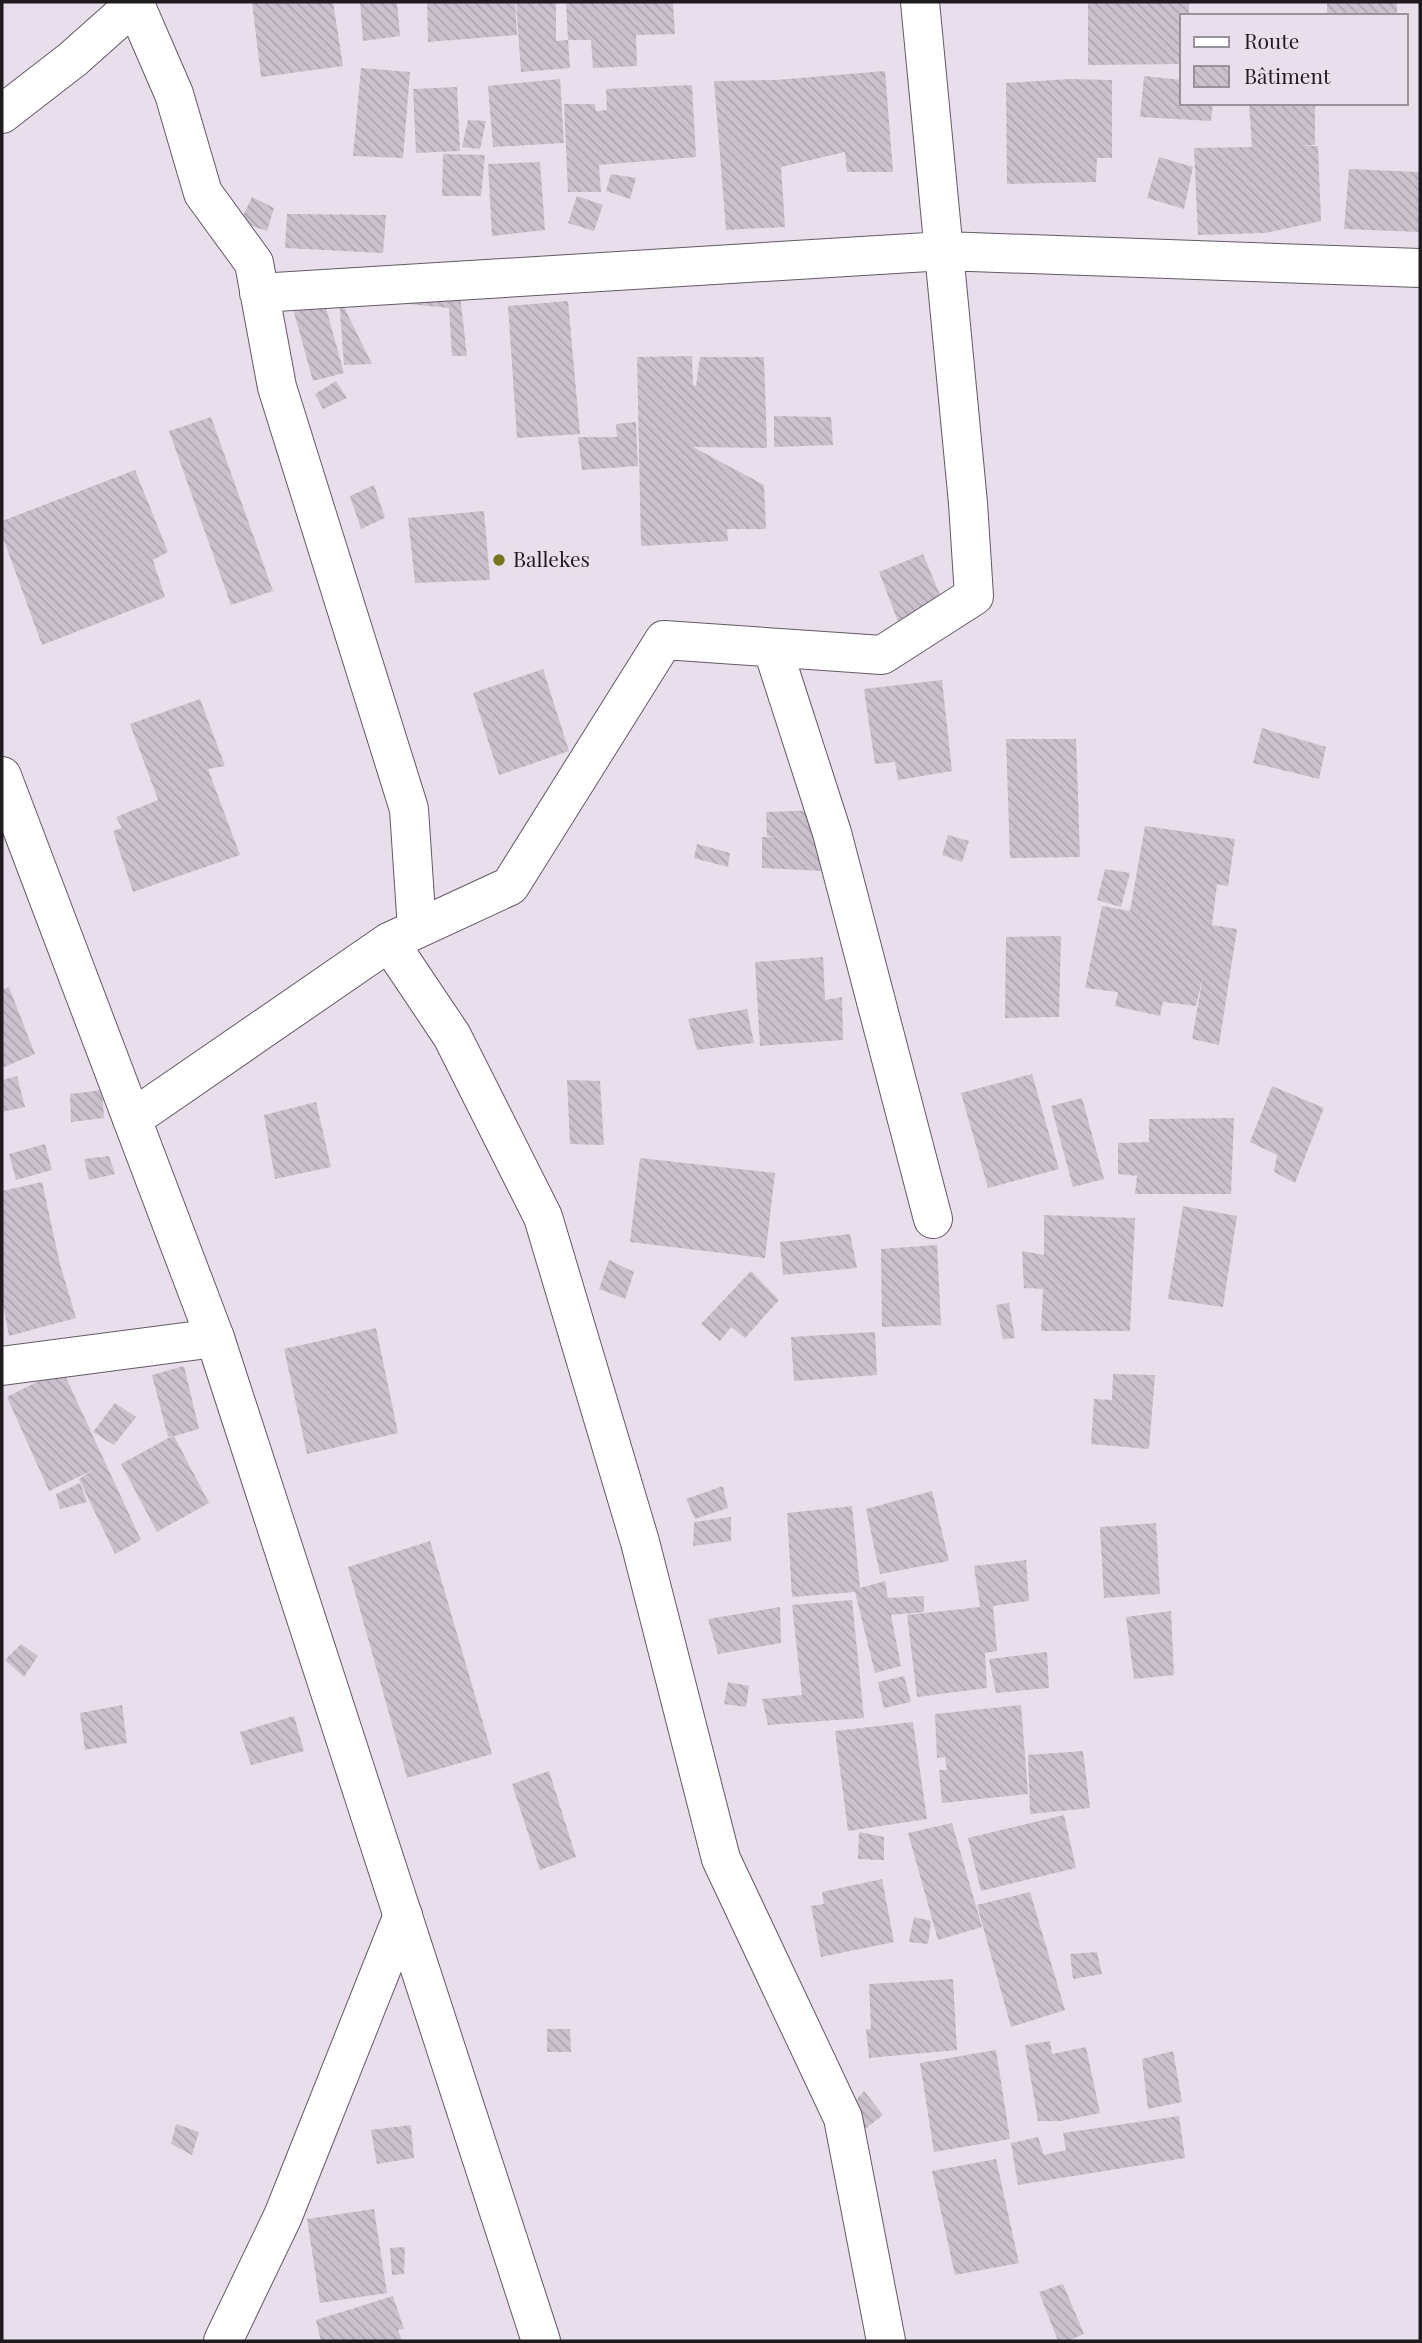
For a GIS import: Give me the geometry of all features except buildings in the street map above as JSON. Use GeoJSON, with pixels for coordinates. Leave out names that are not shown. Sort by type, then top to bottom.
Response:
{"type":"FeatureCollection","features":[{"type":"Feature","properties":{"kind":"street"},"geometry":{"type":"LineString","coordinates":[[132,1119],[403,936],[510,886],[664,640],[773,650],[882,655],[974,596],[968,503],[920,2]]}},
{"type":"Feature","properties":{"kind":"street"},"geometry":{"type":"LineString","coordinates":[[2,114],[73,60],[136,3],[174,93],[203,193],[254,264],[277,387],[409,809],[403,936],[543,1217],[640,1542],[721,1859],[843,2118],[886,2341]]}},
{"type":"Feature","properties":{"kind":"street"},"geometry":{"type":"LineString","coordinates":[[260,293],[944,251],[1420,268]]}},
{"type":"Feature","properties":{"kind":"street"},"geometry":{"type":"LineString","coordinates":[[773,650],[832,833],[933,1219]]}},
{"type":"Feature","properties":{"kind":"street"},"geometry":{"type":"LineString","coordinates":[[2,776],[215,1338],[541,2341]]}},
{"type":"Feature","properties":{"kind":"street"},"geometry":{"type":"LineString","coordinates":[[2,1366],[215,1338]]}},
{"type":"Feature","properties":{"kind":"street"},"geometry":{"type":"LineString","coordinates":[[223,2341],[283,2216],[402,1914]]}},
{"type":"Feature","properties":{"kind":"place","name":"Ballekes"},"geometry":{"type":"Point","coordinates":[499,560]}}]}
